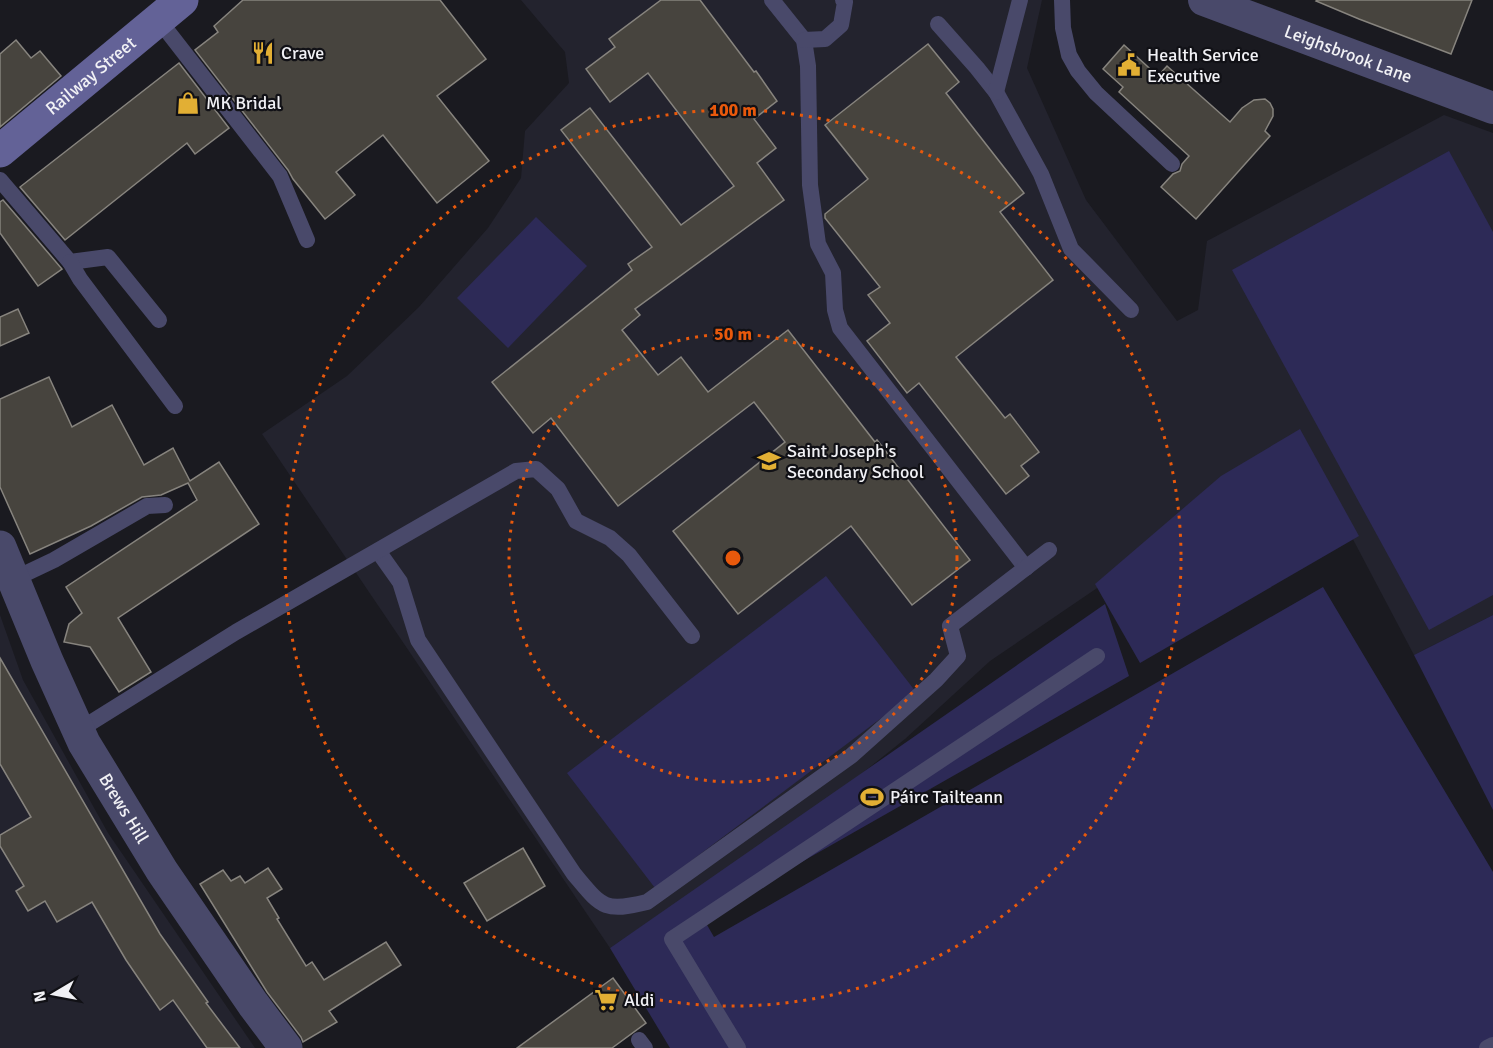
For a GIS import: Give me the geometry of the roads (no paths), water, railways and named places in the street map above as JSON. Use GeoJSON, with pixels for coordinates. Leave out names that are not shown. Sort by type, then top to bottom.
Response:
{"type":"FeatureCollection","features":[{"type":"Feature","properties":{"kind":"main road","name":"Railway Street"},"geometry":{"type":"LineString","coordinates":[[0,151],[170,9]]}},
{"type":"Feature","properties":{"kind":"street","name":"Leighsbrook Lane"},"geometry":{"type":"LineString","coordinates":[[1204,0],[1493,108]]}},
{"type":"Feature","properties":{"kind":"street","name":"Brews Hill"},"geometry":{"type":"LineString","coordinates":[[0,546],[47,661],[84,742],[162,871],[286,1048]]}},
{"type":"Feature","properties":{"kind":"lane"},"geometry":{"type":"LineString","coordinates":[[772,0],[804,40],[808,66],[810,185],[818,244],[833,273],[835,310],[840,328],[1026,568]]}},
{"type":"Feature","properties":{"kind":"lane"},"geometry":{"type":"LineString","coordinates":[[804,40],[825,39],[841,25],[845,2],[843,0]]}},
{"type":"Feature","properties":{"kind":"lane"},"geometry":{"type":"LineString","coordinates":[[996,92],[1020,0]]}},
{"type":"Feature","properties":{"kind":"lane"},"geometry":{"type":"LineString","coordinates":[[1062,0],[1063,28],[1069,55],[1078,71],[1096,93],[1172,164]]}},
{"type":"Feature","properties":{"kind":"lane"},"geometry":{"type":"LineString","coordinates":[[170,9],[280,176],[307,240]]}},
{"type":"Feature","properties":{"kind":"lane"},"geometry":{"type":"LineString","coordinates":[[938,24],[996,92],[1041,174],[1071,249],[1131,310]]}},
{"type":"Feature","properties":{"kind":"lane"},"geometry":{"type":"LineString","coordinates":[[0,180],[70,262],[80,279],[175,406]]}},
{"type":"Feature","properties":{"kind":"lane"},"geometry":{"type":"LineString","coordinates":[[70,262],[108,257],[159,320]]}},
{"type":"Feature","properties":{"kind":"lane"},"geometry":{"type":"LineString","coordinates":[[79,730],[237,632],[516,471],[536,469],[558,489],[576,521],[610,538],[629,555],[692,636]]}},
{"type":"Feature","properties":{"kind":"lane"},"geometry":{"type":"LineString","coordinates":[[14,579],[54,560],[147,506],[165,505]]}},
{"type":"Feature","properties":{"kind":"lane"},"geometry":{"type":"LineString","coordinates":[[378,551],[400,582],[418,640],[574,874],[596,900],[610,908],[630,907],[648,902],[851,756],[936,680],[958,656],[950,626],[1049,550]]}},
{"type":"Feature","properties":{"kind":"lane"},"geometry":{"type":"LineString","coordinates":[[738,1048],[672,939],[1096,656]]}},
{"type":"Feature","properties":{"kind":"lane"},"geometry":{"type":"LineString","coordinates":[[1487,1048],[1493,1045]]}},
{"type":"Feature","properties":{"kind":"place","name":"Crave"},"geometry":{"type":"Point","coordinates":[263,53]}},
{"type":"Feature","properties":{"kind":"place","name":"Health Service Executive"},"geometry":{"type":"Point","coordinates":[1129,65]}},
{"type":"Feature","properties":{"kind":"place","name":"MK Bridal"},"geometry":{"type":"Point","coordinates":[188,103]}},
{"type":"Feature","properties":{"kind":"place","name":"Saint Joseph's Secondary School"},"geometry":{"type":"Point","coordinates":[769,461]}},
{"type":"Feature","properties":{"kind":"place","name":"Páirc Tailteann"},"geometry":{"type":"Point","coordinates":[872,797]}},
{"type":"Feature","properties":{"kind":"place","name":"Aldi"},"geometry":{"type":"Point","coordinates":[606,1000]}}]}
